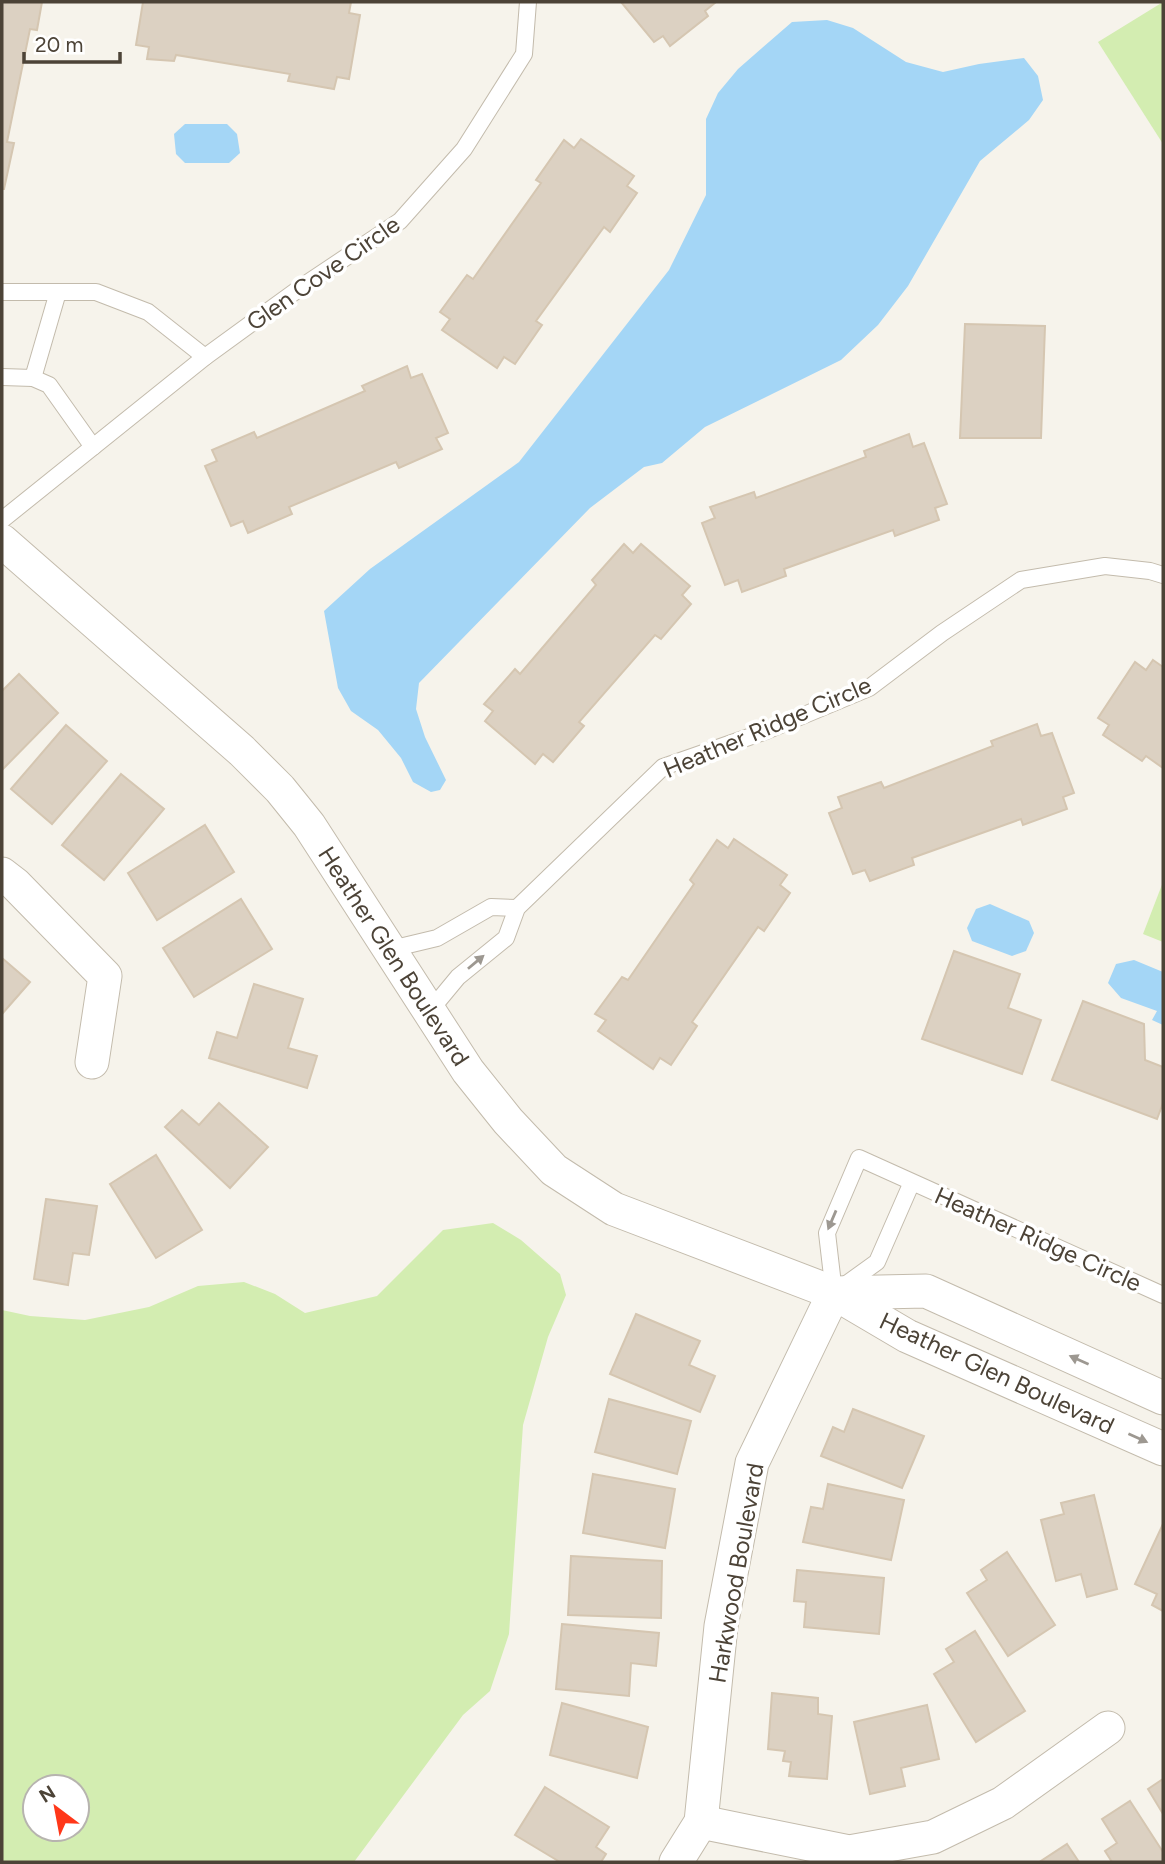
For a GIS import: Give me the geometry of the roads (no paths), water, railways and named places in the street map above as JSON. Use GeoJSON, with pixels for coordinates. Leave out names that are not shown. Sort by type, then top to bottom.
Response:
{"type":"FeatureCollection","features":[{"type":"Feature","properties":{"kind":"street","name":"Heather Glen Boulevard"},"geometry":{"type":"LineString","coordinates":[[2,541],[242,751],[280,789],[309,825],[468,1071],[508,1121],[554,1170],[614,1209],[834,1293],[907,1336],[1163,1449]]}},
{"type":"Feature","properties":{"kind":"street"},"geometry":{"type":"LineString","coordinates":[[2,873],[104,976],[92,1062]]}},
{"type":"Feature","properties":{"kind":"street","name":"Heather Glen Boulevard"},"geometry":{"type":"LineString","coordinates":[[834,1293],[926,1290],[1163,1398]]}},
{"type":"Feature","properties":{"kind":"street","name":"Harkwood Boulevard"},"geometry":{"type":"LineString","coordinates":[[676,1862],[701,1822],[721,1626],[752,1463],[834,1293]]}},
{"type":"Feature","properties":{"kind":"street"},"geometry":{"type":"LineString","coordinates":[[701,1822],[849,1852],[933,1837],[1003,1803],[1108,1728]]}},
{"type":"Feature","properties":{"kind":"lane","name":"Glen Cove Circle"},"geometry":{"type":"LineString","coordinates":[[2,520],[205,357],[300,288],[400,221],[464,149],[524,54],[528,2]]}},
{"type":"Feature","properties":{"kind":"lane"},"geometry":{"type":"LineString","coordinates":[[2,292],[96,292],[148,312],[205,357]]}},
{"type":"Feature","properties":{"kind":"lane"},"geometry":{"type":"LineString","coordinates":[[33,378],[58,292]]}},
{"type":"Feature","properties":{"kind":"lane"},"geometry":{"type":"LineString","coordinates":[[2,377],[33,378],[49,385],[93,447]]}},
{"type":"Feature","properties":{"kind":"lane","name":"Heather Ridge Circle"},"geometry":{"type":"LineString","coordinates":[[429,1012],[458,977],[506,938],[517,908],[663,767],[766,731],[869,688],[942,633],[1021,580],[1105,566],[1163,575]]}},
{"type":"Feature","properties":{"kind":"lane"},"geometry":{"type":"LineString","coordinates":[[391,950],[437,937],[491,907],[517,908]]}},
{"type":"Feature","properties":{"kind":"lane","name":"Heather Ridge Circle"},"geometry":{"type":"LineString","coordinates":[[912,1182],[877,1262],[834,1293],[827,1233],[859,1157],[1163,1295]]}},
{"type":"Feature","properties":{"kind":"water"},"geometry":{"type":"Polygon","coordinates":[[[827,20],[853,28],[906,62],[943,72],[1024,58],[1038,76],[1043,100],[1029,120],[980,161],[908,286],[878,325],[841,360],[705,427],[662,463],[644,467],[590,508],[419,683],[416,709],[425,737],[446,780],[440,790],[431,792],[413,782],[401,758],[378,730],[351,711],[338,688],[324,611],[370,569],[519,462],[669,270],[706,195],[706,119],[718,93],[738,69],[792,22],[827,20]]]}},
{"type":"Feature","properties":{"kind":"water"},"geometry":{"type":"Polygon","coordinates":[[[185,124],[227,124],[237,134],[240,153],[229,163],[185,163],[176,154],[174,134],[185,124]]]}},
{"type":"Feature","properties":{"kind":"water"},"geometry":{"type":"Polygon","coordinates":[[[990,904],[1029,921],[1034,933],[1026,951],[1012,956],[972,941],[967,928],[976,909],[990,904]]]}},
{"type":"Feature","properties":{"kind":"water"},"geometry":{"type":"Polygon","coordinates":[[[1134,960],[1163,972],[1163,1025],[1152,1020],[1157,1011],[1121,998],[1108,983],[1116,964],[1134,960]]]}}]}
